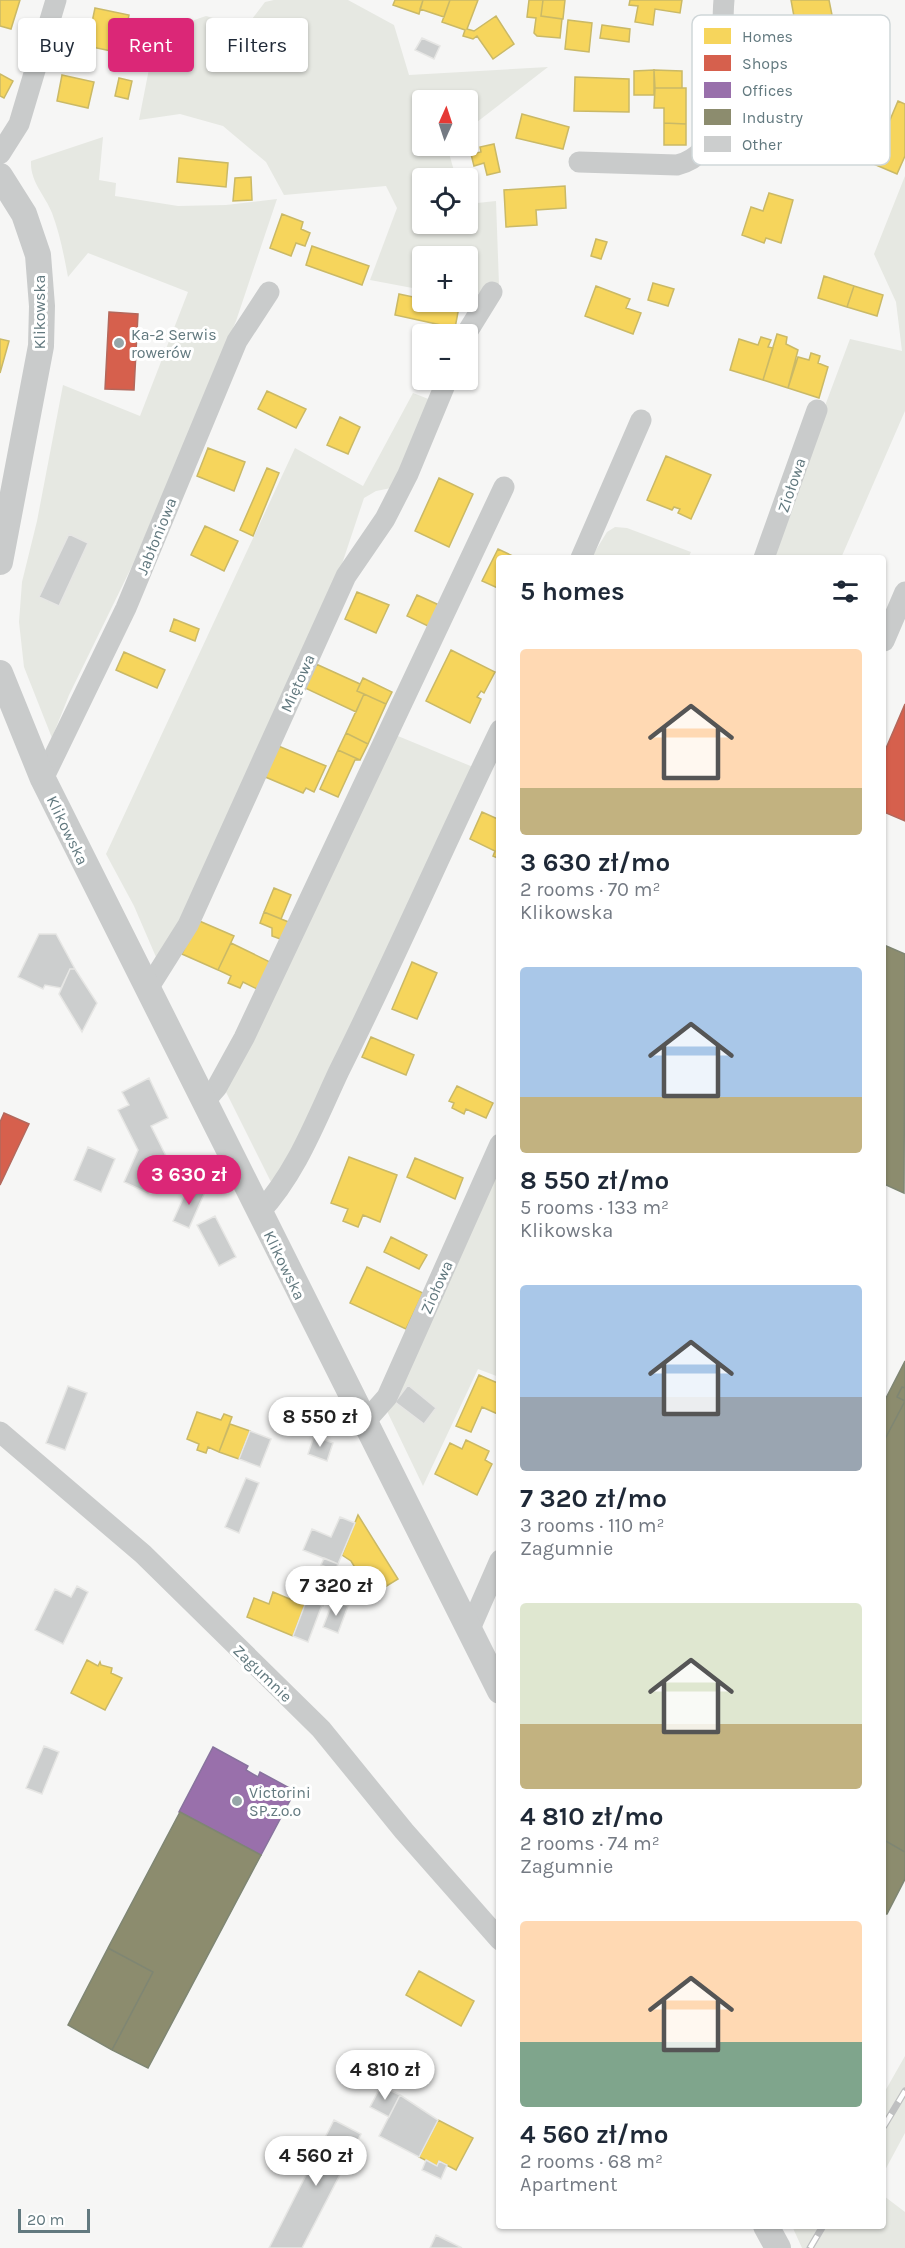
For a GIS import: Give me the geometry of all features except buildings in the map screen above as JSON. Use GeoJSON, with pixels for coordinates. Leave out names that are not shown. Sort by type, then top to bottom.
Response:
{"type":"FeatureCollection","features":[{"type":"Feature","properties":{"kind":"street"},"geometry":{"type":"LineString","coordinates":[[0,154],[19,124],[56,0]]}},
{"type":"Feature","properties":{"kind":"street"},"geometry":{"type":"LineString","coordinates":[[724,0],[724,15]]}},
{"type":"Feature","properties":{"kind":"street"},"geometry":{"type":"LineString","coordinates":[[579,162],[677,165],[692,160]]}},
{"type":"Feature","properties":{"kind":"street","name":"Klikowska"},"geometry":{"type":"LineString","coordinates":[[0,176],[24,214],[38,255],[42,306],[41,346],[0,562]]}},
{"type":"Feature","properties":{"kind":"street","name":"Jabłoniowa"},"geometry":{"type":"LineString","coordinates":[[43,780],[126,608],[237,341],[269,292]]}},
{"type":"Feature","properties":{"kind":"street"},"geometry":{"type":"LineString","coordinates":[[472,324],[492,292]]}},
{"type":"Feature","properties":{"kind":"street","name":"Miętowa"},"geometry":{"type":"LineString","coordinates":[[148,987],[188,925],[346,576],[385,519],[408,474],[443,390]]}},
{"type":"Feature","properties":{"kind":"street","name":"Ziołowa"},"geometry":{"type":"LineString","coordinates":[[765,555],[817,410]]}},
{"type":"Feature","properties":{"kind":"street"},"geometry":{"type":"LineString","coordinates":[[582,555],[641,420]]}},
{"type":"Feature","properties":{"kind":"street"},"geometry":{"type":"LineString","coordinates":[[204,1102],[217,1087],[244,1038],[504,487]]}},
{"type":"Feature","properties":{"kind":"street"},"geometry":{"type":"LineString","coordinates":[[886,636],[905,592]]}},
{"type":"Feature","properties":{"kind":"street","name":"Klikowska"},"geometry":{"type":"LineString","coordinates":[[0,673],[43,780],[496,1683]]}},
{"type":"Feature","properties":{"kind":"street"},"geometry":{"type":"LineString","coordinates":[[259,1213],[286,1179],[363,1023],[424,886],[496,738]]}},
{"type":"Feature","properties":{"kind":"street","name":"Ziołowa"},"geometry":{"type":"LineString","coordinates":[[364,1423],[387,1396],[496,1153]]}},
{"type":"Feature","properties":{"kind":"street","name":"Zagumnie"},"geometry":{"type":"LineString","coordinates":[[0,1432],[143,1554],[321,1729],[404,1831],[496,1935]]}},
{"type":"Feature","properties":{"kind":"street"},"geometry":{"type":"LineString","coordinates":[[469,1631],[496,1569]]}},
{"type":"Feature","properties":{"kind":"street"},"geometry":{"type":"LineString","coordinates":[[768,2229],[778,2248]]}},
{"type":"Feature","properties":{"kind":"shaded area"},"geometry":{"type":"Polygon","coordinates":[[[348,0],[394,25],[409,75],[548,67],[478,121],[478,90],[412,90],[412,156],[450,156],[453,168],[412,168],[412,234],[478,234],[478,203],[496,201],[499,285],[485,286],[478,294],[478,246],[412,246],[412,288],[370,280],[397,208],[386,186],[284,195],[266,162],[223,126],[180,114],[139,120],[148,72],[194,72],[194,20],[206,16],[213,18],[206,18],[206,72],[308,72],[308,18],[253,18],[265,2],[348,0]]]}},
{"type":"Feature","properties":{"kind":"shaded area"},"geometry":{"type":"Polygon","coordinates":[[[103,137],[99,180],[116,183],[115,196],[178,206],[226,205],[277,199],[236,321],[183,448],[132,566],[69,695],[52,738],[24,667],[19,622],[22,582],[37,521],[63,385],[140,416],[188,292],[88,253],[68,277],[55,221],[35,182],[31,161],[103,137]]]}},
{"type":"Feature","properties":{"kind":"shaded area"},"geometry":{"type":"Polygon","coordinates":[[[905,176],[905,411],[842,555],[769,555],[850,339],[902,351],[896,302],[874,254],[905,176]]]}},
{"type":"Feature","properties":{"kind":"shaded area"},"geometry":{"type":"Polygon","coordinates":[[[413,393],[431,400],[391,488],[376,491],[364,498],[338,576],[182,921],[156,957],[134,906],[106,854],[295,448],[363,486],[413,393]]]}},
{"type":"Feature","properties":{"kind":"shaded area"},"geometry":{"type":"Polygon","coordinates":[[[615,527],[627,528],[691,552],[690,555],[593,555],[607,532],[615,527]]]}},
{"type":"Feature","properties":{"kind":"shaded area"},"geometry":{"type":"Polygon","coordinates":[[[393,734],[473,767],[347,1040],[273,1186],[224,1088],[393,734]]]}},
{"type":"Feature","properties":{"kind":"shaded area"},"geometry":{"type":"Polygon","coordinates":[[[496,1170],[496,1376],[478,1369],[423,1486],[386,1409],[496,1170]]]}},
{"type":"Feature","properties":{"kind":"shaded area"},"geometry":{"type":"Polygon","coordinates":[[[905,2056],[905,2133],[886,2168],[886,2089],[905,2056]]]}},
{"type":"Feature","properties":{"kind":"shaded area"},"geometry":{"type":"Polygon","coordinates":[[[886,2198],[905,2212],[905,2248],[802,2248],[793,2229],[886,2229],[886,2198]]]}},
{"type":"Feature","properties":{"kind":"railway"},"geometry":{"type":"LineString","coordinates":[[886,2123],[905,2091]]}},
{"type":"Feature","properties":{"kind":"railway"},"geometry":{"type":"LineString","coordinates":[[810,2248],[821,2229]]}},
{"type":"Feature","properties":{"kind":"place","name":"Ka-2 Serwis rowerów"},"geometry":{"type":"Point","coordinates":[119,343]}},
{"type":"Feature","properties":{"kind":"place","name":"Victorini SP.z.o.o"},"geometry":{"type":"Point","coordinates":[237,1801]}}]}
